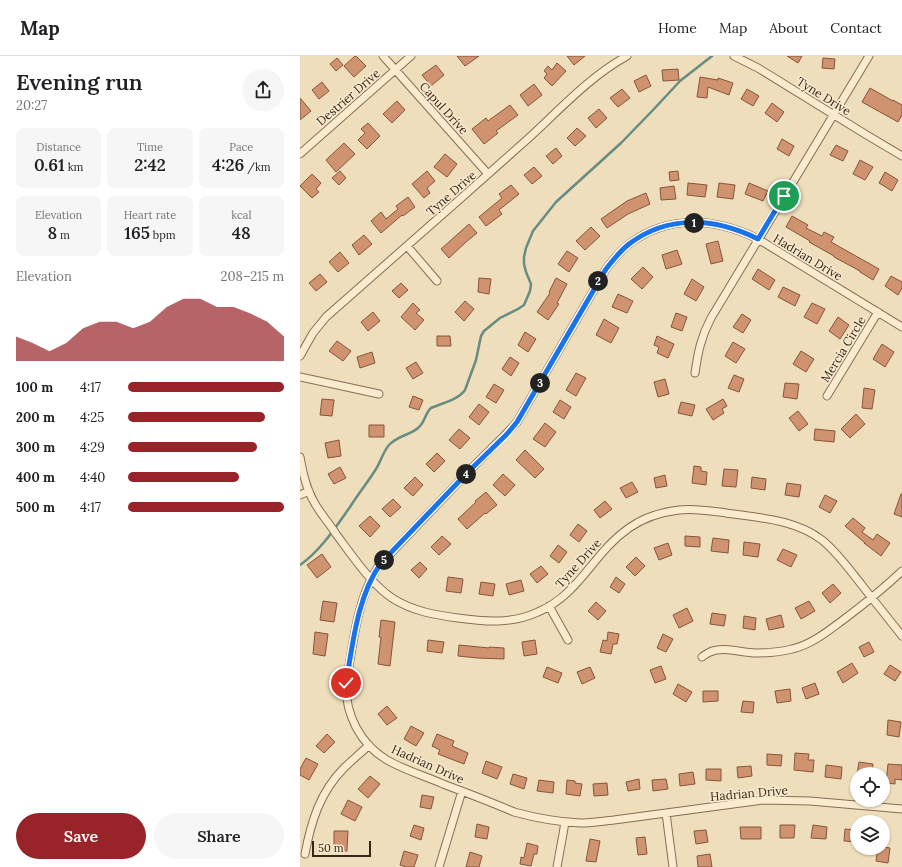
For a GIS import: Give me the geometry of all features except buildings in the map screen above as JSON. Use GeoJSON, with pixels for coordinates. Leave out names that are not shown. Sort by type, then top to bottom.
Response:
{"type":"FeatureCollection","features":[{"type":"Feature","properties":{"kind":"street","name":"Capul Drive"},"geometry":{"type":"LineString","coordinates":[[383,56],[488,174]]}},
{"type":"Feature","properties":{"kind":"street","name":"Destrier Drive"},"geometry":{"type":"LineString","coordinates":[[300,154],[411,56]]}},
{"type":"Feature","properties":{"kind":"street","name":"Tyne Drive"},"geometry":{"type":"LineString","coordinates":[[300,356],[320,324],[601,72],[627,56]]}},
{"type":"Feature","properties":{"kind":"street","name":"Tyne Drive"},"geometry":{"type":"LineString","coordinates":[[734,56],[758,68],[902,156]]}},
{"type":"Feature","properties":{"kind":"street"},"geometry":{"type":"LineString","coordinates":[[696,373],[699,347],[710,318],[869,56]]}},
{"type":"Feature","properties":{"kind":"street","name":"Hadrian Drive"},"geometry":{"type":"LineString","coordinates":[[902,327],[758,239],[738,230],[716,224],[699,222],[680,223],[659,228],[644,234],[624,248],[606,269],[517,422],[381,563],[371,579],[361,606],[346,683],[348,708],[353,722],[369,745],[387,760],[408,770],[514,812],[538,818],[582,823],[763,800],[810,801],[902,809]]}},
{"type":"Feature","properties":{"kind":"street"},"geometry":{"type":"LineString","coordinates":[[407,246],[437,281]]}},
{"type":"Feature","properties":{"kind":"street","name":"Mercia Circle"},"geometry":{"type":"LineString","coordinates":[[827,396],[878,312]]}},
{"type":"Feature","properties":{"kind":"street"},"geometry":{"type":"LineString","coordinates":[[300,377],[379,394]]}},
{"type":"Feature","properties":{"kind":"street","name":"Tyne Drive"},"geometry":{"type":"LineString","coordinates":[[300,457],[305,480],[313,501],[371,579],[383,592],[402,605],[424,613],[487,622],[512,620],[529,616],[560,600],[578,583],[605,549],[629,528],[656,515],[682,510],[692,510],[770,519],[788,523],[812,534],[834,551],[902,636]]}},
{"type":"Feature","properties":{"kind":"street"},"geometry":{"type":"LineString","coordinates":[[300,495],[309,491]]}},
{"type":"Feature","properties":{"kind":"street"},"geometry":{"type":"LineString","coordinates":[[702,656],[716,650],[755,653],[792,649],[801,646],[828,631],[872,598],[902,571]]}},
{"type":"Feature","properties":{"kind":"street"},"geometry":{"type":"LineString","coordinates":[[549,606],[568,640]]}},
{"type":"Feature","properties":{"kind":"street"},"geometry":{"type":"LineString","coordinates":[[305,854],[313,818],[319,803],[343,769],[369,745]]}},
{"type":"Feature","properties":{"kind":"street"},"geometry":{"type":"LineString","coordinates":[[439,867],[462,791]]}},
{"type":"Feature","properties":{"kind":"street"},"geometry":{"type":"LineString","coordinates":[[666,813],[673,867]]}},
{"type":"Feature","properties":{"kind":"street"},"geometry":{"type":"LineString","coordinates":[[557,867],[565,822]]}},
{"type":"Feature","properties":{"kind":"waterway"},"geometry":{"type":"LineString","coordinates":[[300,565],[315,553],[333,531],[373,474],[389,445],[418,428],[431,408],[454,399],[465,390],[476,360],[481,336],[484,331],[500,318],[524,305],[530,291],[531,284],[524,264],[526,248],[533,231],[556,202],[621,143],[680,81],[712,56]]}},
{"type":"Feature","properties":{"kind":"route"},"geometry":{"type":"LineString","coordinates":[[346,683],[361,606],[366,590],[375,571],[447,493],[507,434],[517,422],[589,296],[606,269],[621,252],[644,234],[659,228],[680,223],[699,222],[716,224],[738,230],[758,239],[784,196]]}}]}
